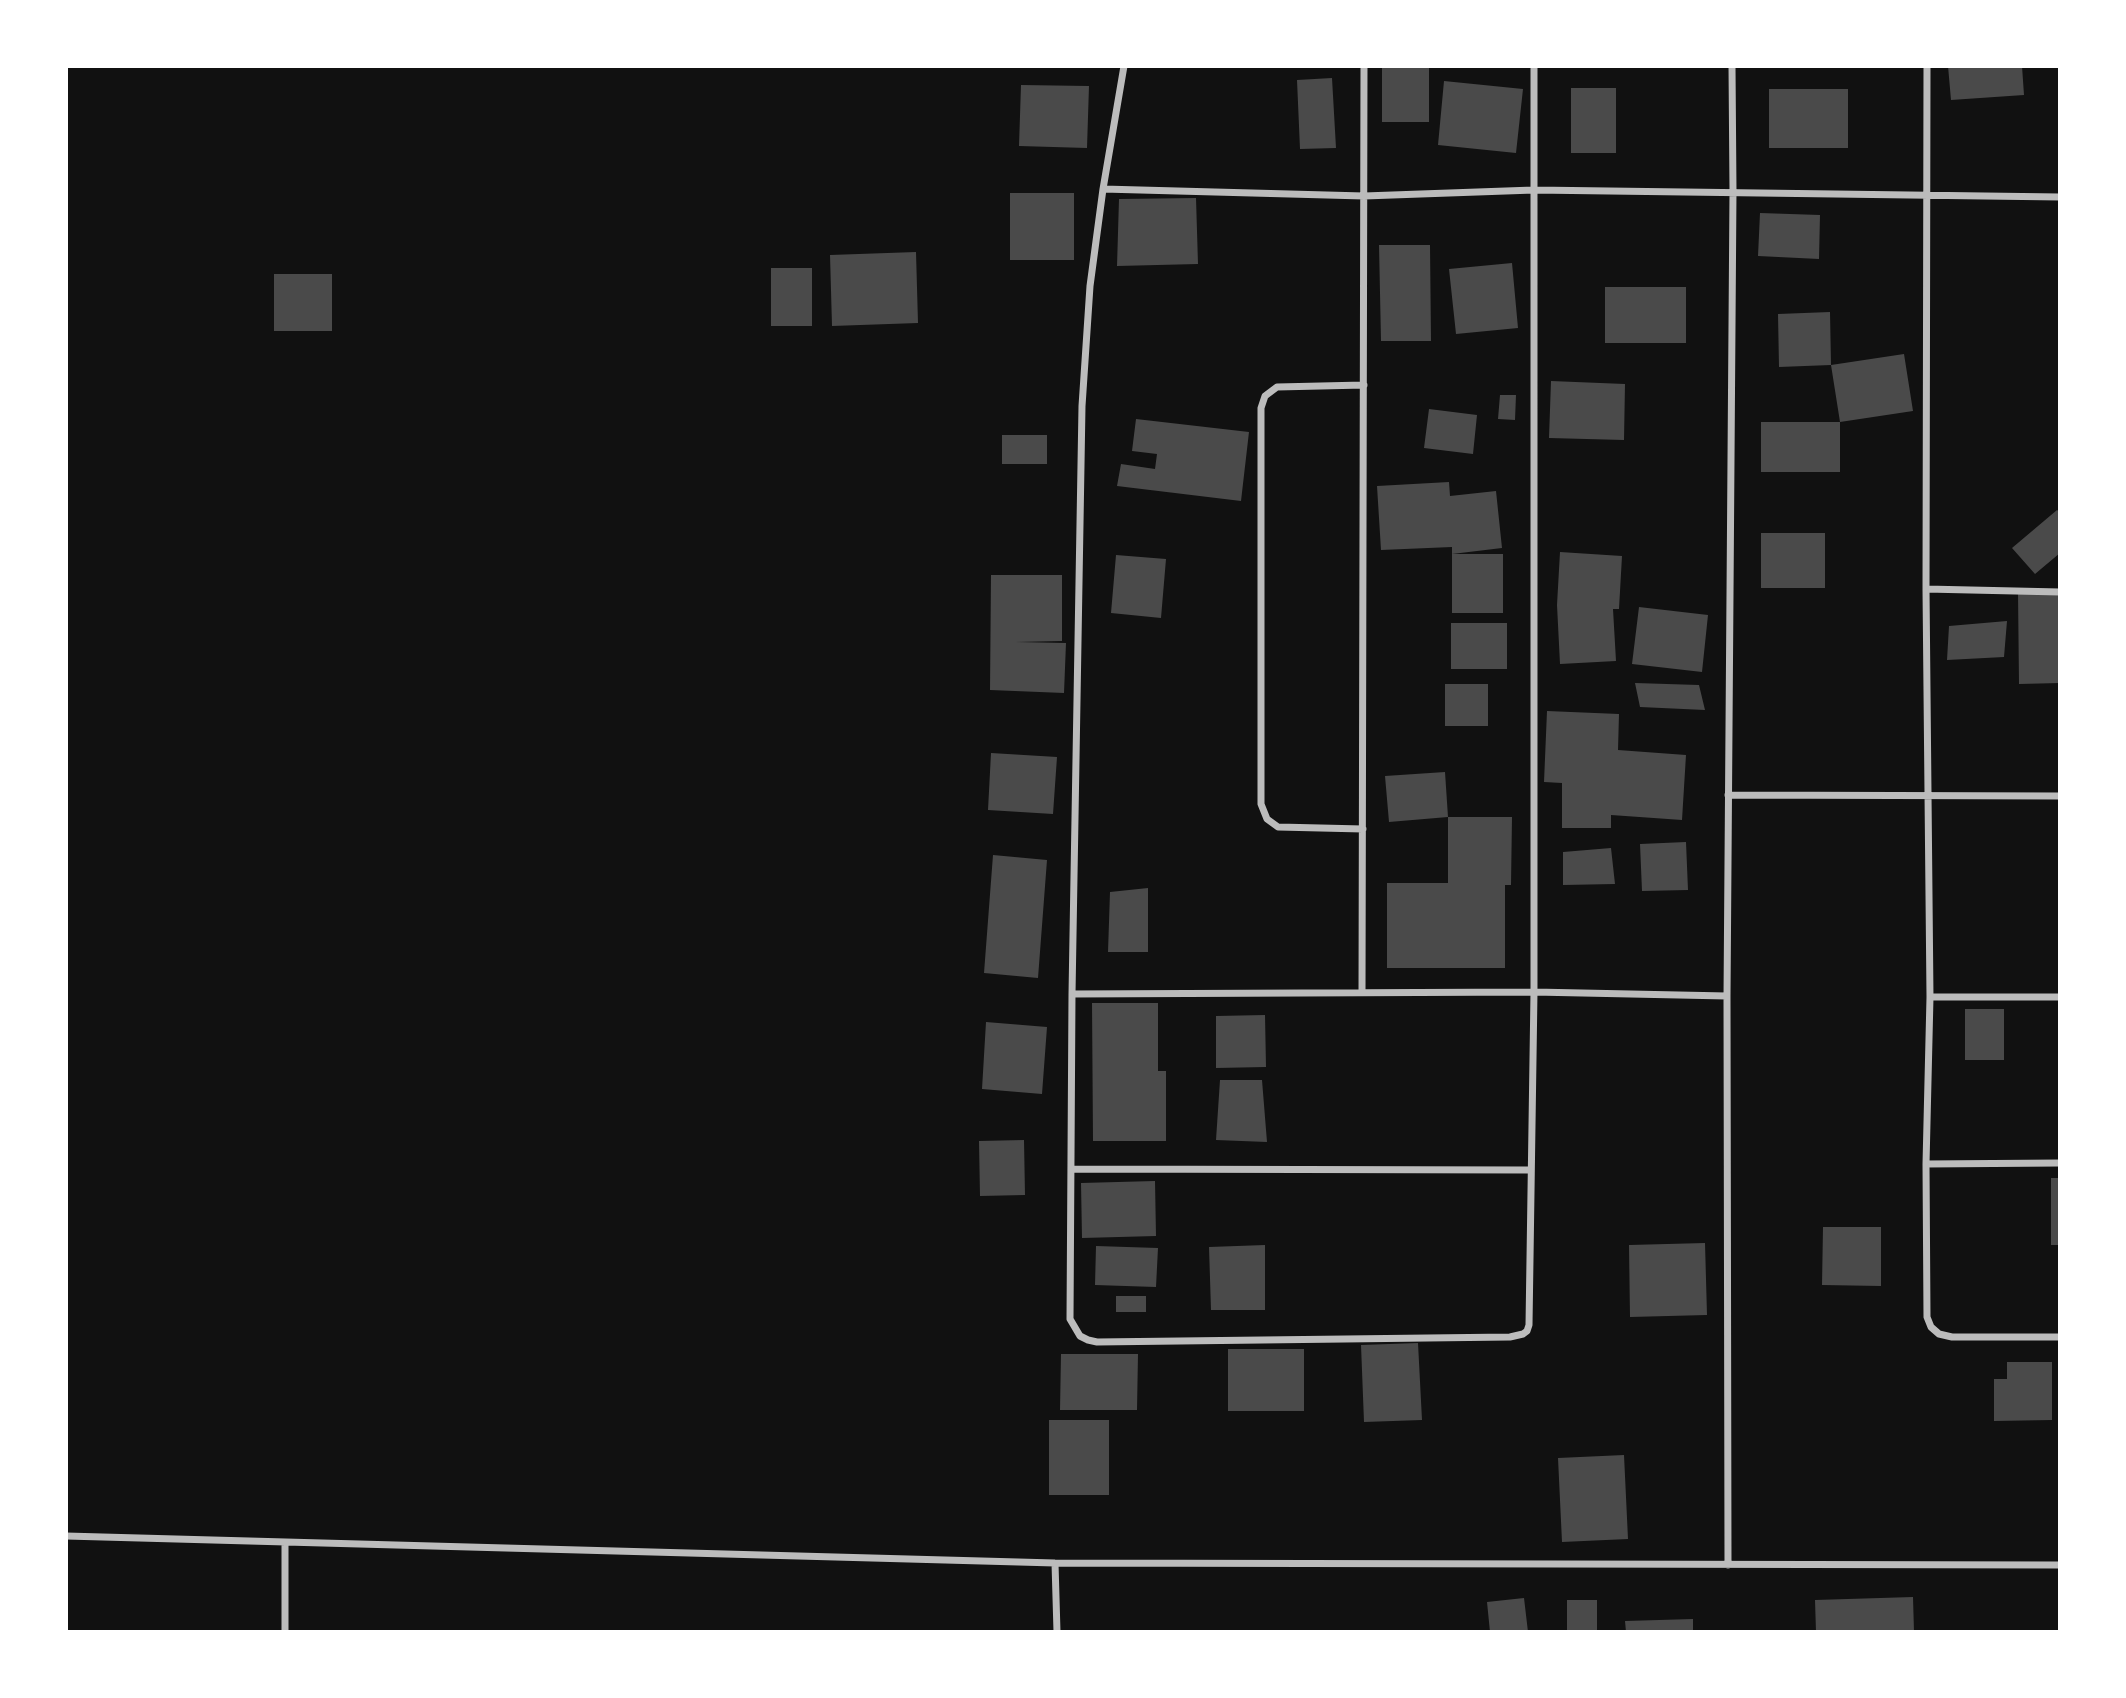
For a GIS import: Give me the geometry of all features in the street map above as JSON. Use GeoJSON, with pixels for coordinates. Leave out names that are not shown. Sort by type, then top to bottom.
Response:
{"type":"FeatureCollection","features":[{"type":"Feature","properties":{"kind":"street"},"geometry":{"type":"LineString","coordinates":[[1124,66],[1090,286],[1083,394],[1072,994],[1070,1319],[1080,1336],[1097,1342],[1510,1337],[1527,1331],[1534,992],[1534,66]]}},
{"type":"Feature","properties":{"kind":"street"},"geometry":{"type":"LineString","coordinates":[[1362,992],[1364,66]]}},
{"type":"Feature","properties":{"kind":"street"},"geometry":{"type":"LineString","coordinates":[[1728,1565],[1727,996],[1732,66]]}},
{"type":"Feature","properties":{"kind":"street"},"geometry":{"type":"LineString","coordinates":[[1927,66],[1926,589],[1930,997],[1926,1164],[1927,1317],[1931,1327],[1939,1334],[1952,1337],[2060,1337]]}},
{"type":"Feature","properties":{"kind":"street"},"geometry":{"type":"LineString","coordinates":[[1103,189],[1364,196],[1534,190],[2060,197]]}},
{"type":"Feature","properties":{"kind":"street"},"geometry":{"type":"LineString","coordinates":[[1363,829],[1278,827],[1267,819],[1261,804],[1261,408],[1265,396],[1277,387],[1364,386]]}},
{"type":"Feature","properties":{"kind":"street"},"geometry":{"type":"LineString","coordinates":[[1926,589],[2060,592]]}},
{"type":"Feature","properties":{"kind":"street"},"geometry":{"type":"LineString","coordinates":[[1728,795],[2060,796]]}},
{"type":"Feature","properties":{"kind":"street"},"geometry":{"type":"LineString","coordinates":[[1072,994],[1534,992],[1727,996]]}},
{"type":"Feature","properties":{"kind":"street"},"geometry":{"type":"LineString","coordinates":[[1930,997],[2060,997]]}},
{"type":"Feature","properties":{"kind":"street"},"geometry":{"type":"LineString","coordinates":[[1926,1164],[2060,1163]]}},
{"type":"Feature","properties":{"kind":"street"},"geometry":{"type":"LineString","coordinates":[[1071,1169],[1531,1170]]}},
{"type":"Feature","properties":{"kind":"street"},"geometry":{"type":"LineString","coordinates":[[66,1536],[1055,1563],[2060,1565]]}},
{"type":"Feature","properties":{"kind":"street"},"geometry":{"type":"LineString","coordinates":[[285,1543],[285,1632]]}},
{"type":"Feature","properties":{"kind":"street"},"geometry":{"type":"LineString","coordinates":[[1055,1563],[1058,1632]]}},
{"type":"Feature","properties":{"kind":"building"},"geometry":{"type":"Polygon","coordinates":[[[1382,66],[1429,66],[1429,122],[1382,122],[1382,66]]]}},
{"type":"Feature","properties":{"kind":"building"},"geometry":{"type":"Polygon","coordinates":[[[1948,66],[2022,66],[2024,95],[1951,100],[1948,66]]]}},
{"type":"Feature","properties":{"kind":"building"},"geometry":{"type":"Polygon","coordinates":[[[1332,78],[1336,148],[1300,149],[1297,80],[1332,78]]]}},
{"type":"Feature","properties":{"kind":"building"},"geometry":{"type":"Polygon","coordinates":[[[1444,81],[1523,89],[1516,153],[1438,145],[1444,81]]]}},
{"type":"Feature","properties":{"kind":"building"},"geometry":{"type":"Polygon","coordinates":[[[1021,85],[1089,86],[1087,148],[1019,146],[1021,85]]]}},
{"type":"Feature","properties":{"kind":"building"},"geometry":{"type":"Polygon","coordinates":[[[1571,88],[1616,88],[1616,153],[1571,153],[1571,88]]]}},
{"type":"Feature","properties":{"kind":"building"},"geometry":{"type":"Polygon","coordinates":[[[1769,89],[1848,89],[1848,148],[1769,148],[1769,89]]]}},
{"type":"Feature","properties":{"kind":"building"},"geometry":{"type":"Polygon","coordinates":[[[1010,193],[1074,193],[1074,260],[1010,260],[1010,193]]]}},
{"type":"Feature","properties":{"kind":"building"},"geometry":{"type":"Polygon","coordinates":[[[1196,198],[1198,264],[1117,266],[1119,199],[1196,198]]]}},
{"type":"Feature","properties":{"kind":"building"},"geometry":{"type":"Polygon","coordinates":[[[1760,213],[1820,215],[1819,259],[1758,256],[1760,213]]]}},
{"type":"Feature","properties":{"kind":"building"},"geometry":{"type":"Polygon","coordinates":[[[1379,245],[1430,245],[1431,341],[1381,341],[1379,245]]]}},
{"type":"Feature","properties":{"kind":"building"},"geometry":{"type":"Polygon","coordinates":[[[916,252],[918,323],[832,326],[830,255],[916,252]]]}},
{"type":"Feature","properties":{"kind":"building"},"geometry":{"type":"Polygon","coordinates":[[[1512,263],[1518,328],[1456,334],[1449,269],[1512,263]]]}},
{"type":"Feature","properties":{"kind":"building"},"geometry":{"type":"Polygon","coordinates":[[[771,268],[812,268],[812,326],[771,326],[771,268]]]}},
{"type":"Feature","properties":{"kind":"building"},"geometry":{"type":"Polygon","coordinates":[[[274,274],[332,274],[332,331],[274,331],[274,274]]]}},
{"type":"Feature","properties":{"kind":"building"},"geometry":{"type":"Polygon","coordinates":[[[1605,287],[1686,287],[1686,343],[1605,343],[1605,287]]]}},
{"type":"Feature","properties":{"kind":"building"},"geometry":{"type":"Polygon","coordinates":[[[1830,312],[1831,365],[1779,367],[1778,314],[1830,312]]]}},
{"type":"Feature","properties":{"kind":"building"},"geometry":{"type":"Polygon","coordinates":[[[1904,354],[1913,411],[1840,422],[1831,365],[1904,354]]]}},
{"type":"Feature","properties":{"kind":"building"},"geometry":{"type":"Polygon","coordinates":[[[1551,381],[1625,384],[1624,440],[1549,438],[1551,381]]]}},
{"type":"Feature","properties":{"kind":"building"},"geometry":{"type":"Polygon","coordinates":[[[1500,395],[1516,395],[1515,420],[1498,419],[1500,395]]]}},
{"type":"Feature","properties":{"kind":"building"},"geometry":{"type":"Polygon","coordinates":[[[1429,409],[1477,415],[1473,454],[1424,448],[1429,409]]]}},
{"type":"Feature","properties":{"kind":"building"},"geometry":{"type":"Polygon","coordinates":[[[1136,419],[1249,432],[1241,501],[1117,486],[1121,464],[1155,469],[1157,454],[1132,451],[1136,419]]]}},
{"type":"Feature","properties":{"kind":"building"},"geometry":{"type":"Polygon","coordinates":[[[1761,422],[1840,422],[1840,472],[1761,472],[1761,422]]]}},
{"type":"Feature","properties":{"kind":"building"},"geometry":{"type":"Polygon","coordinates":[[[1002,435],[1047,435],[1047,464],[1002,464],[1002,435]]]}},
{"type":"Feature","properties":{"kind":"building"},"geometry":{"type":"Polygon","coordinates":[[[1449,482],[1450,496],[1496,491],[1502,548],[1452,554],[1452,547],[1381,550],[1377,486],[1449,482]]]}},
{"type":"Feature","properties":{"kind":"building"},"geometry":{"type":"Polygon","coordinates":[[[2057,510],[2060,512],[2060,553],[2035,574],[2012,548],[2057,510]]]}},
{"type":"Feature","properties":{"kind":"building"},"geometry":{"type":"Polygon","coordinates":[[[1761,533],[1825,533],[1825,588],[1761,588],[1761,533]]]}},
{"type":"Feature","properties":{"kind":"building"},"geometry":{"type":"Polygon","coordinates":[[[1560,552],[1622,556],[1619,609],[1613,609],[1616,661],[1560,664],[1557,605],[1560,552]]]}},
{"type":"Feature","properties":{"kind":"building"},"geometry":{"type":"Polygon","coordinates":[[[1452,554],[1503,554],[1503,613],[1452,613],[1452,554]]]}},
{"type":"Feature","properties":{"kind":"building"},"geometry":{"type":"Polygon","coordinates":[[[1116,555],[1166,559],[1161,618],[1111,613],[1116,555]]]}},
{"type":"Feature","properties":{"kind":"building"},"geometry":{"type":"Polygon","coordinates":[[[991,575],[1062,575],[1062,641],[1016,642],[1066,643],[1064,693],[990,690],[991,575]]]}},
{"type":"Feature","properties":{"kind":"building"},"geometry":{"type":"Polygon","coordinates":[[[2059,592],[2060,683],[2019,684],[2018,593],[2059,592]]]}},
{"type":"Feature","properties":{"kind":"building"},"geometry":{"type":"Polygon","coordinates":[[[1639,607],[1708,615],[1702,672],[1632,664],[1639,607]]]}},
{"type":"Feature","properties":{"kind":"building"},"geometry":{"type":"Polygon","coordinates":[[[2007,621],[2004,657],[1947,660],[1949,626],[2007,621]]]}},
{"type":"Feature","properties":{"kind":"building"},"geometry":{"type":"Polygon","coordinates":[[[1451,623],[1507,623],[1507,669],[1451,669],[1451,623]]]}},
{"type":"Feature","properties":{"kind":"building"},"geometry":{"type":"Polygon","coordinates":[[[1635,683],[1699,685],[1705,710],[1640,707],[1635,683]]]}},
{"type":"Feature","properties":{"kind":"building"},"geometry":{"type":"Polygon","coordinates":[[[1445,684],[1488,684],[1488,726],[1445,726],[1445,684]]]}},
{"type":"Feature","properties":{"kind":"building"},"geometry":{"type":"Polygon","coordinates":[[[1547,711],[1619,714],[1618,750],[1686,755],[1682,820],[1611,815],[1611,828],[1562,828],[1562,783],[1544,782],[1547,711]]]}},
{"type":"Feature","properties":{"kind":"building"},"geometry":{"type":"Polygon","coordinates":[[[991,753],[1057,757],[1053,814],[988,810],[991,753]]]}},
{"type":"Feature","properties":{"kind":"building"},"geometry":{"type":"Polygon","coordinates":[[[1445,772],[1448,817],[1389,822],[1385,776],[1445,772]]]}},
{"type":"Feature","properties":{"kind":"building"},"geometry":{"type":"Polygon","coordinates":[[[1448,817],[1512,817],[1511,885],[1505,885],[1505,968],[1387,968],[1387,883],[1448,883],[1448,817]]]}},
{"type":"Feature","properties":{"kind":"building"},"geometry":{"type":"Polygon","coordinates":[[[1686,842],[1688,890],[1642,891],[1640,844],[1686,842]]]}},
{"type":"Feature","properties":{"kind":"building"},"geometry":{"type":"Polygon","coordinates":[[[1611,848],[1615,884],[1563,885],[1563,852],[1611,848]]]}},
{"type":"Feature","properties":{"kind":"building"},"geometry":{"type":"Polygon","coordinates":[[[993,855],[1047,860],[1038,978],[984,973],[993,855]]]}},
{"type":"Feature","properties":{"kind":"building"},"geometry":{"type":"Polygon","coordinates":[[[1148,888],[1148,952],[1108,952],[1110,892],[1148,888]]]}},
{"type":"Feature","properties":{"kind":"building"},"geometry":{"type":"Polygon","coordinates":[[[1092,1003],[1158,1003],[1158,1071],[1166,1071],[1166,1141],[1093,1141],[1092,1003]]]}},
{"type":"Feature","properties":{"kind":"building"},"geometry":{"type":"Polygon","coordinates":[[[1965,1009],[2004,1009],[2004,1060],[1965,1060],[1965,1009]]]}},
{"type":"Feature","properties":{"kind":"building"},"geometry":{"type":"Polygon","coordinates":[[[1265,1015],[1266,1067],[1216,1068],[1216,1016],[1265,1015]]]}},
{"type":"Feature","properties":{"kind":"building"},"geometry":{"type":"Polygon","coordinates":[[[986,1022],[1047,1027],[1042,1094],[982,1089],[986,1022]]]}},
{"type":"Feature","properties":{"kind":"building"},"geometry":{"type":"Polygon","coordinates":[[[1220,1080],[1262,1080],[1267,1142],[1216,1140],[1220,1080]]]}},
{"type":"Feature","properties":{"kind":"building"},"geometry":{"type":"Polygon","coordinates":[[[1024,1140],[1025,1195],[980,1196],[979,1141],[1024,1140]]]}},
{"type":"Feature","properties":{"kind":"building"},"geometry":{"type":"Polygon","coordinates":[[[2051,1178],[2060,1178],[2060,1245],[2051,1245],[2051,1178]]]}},
{"type":"Feature","properties":{"kind":"building"},"geometry":{"type":"Polygon","coordinates":[[[1155,1181],[1156,1236],[1082,1238],[1081,1183],[1155,1181]]]}},
{"type":"Feature","properties":{"kind":"building"},"geometry":{"type":"Polygon","coordinates":[[[1823,1227],[1881,1227],[1881,1286],[1822,1285],[1823,1227]]]}},
{"type":"Feature","properties":{"kind":"building"},"geometry":{"type":"Polygon","coordinates":[[[1705,1243],[1707,1315],[1630,1317],[1629,1245],[1705,1243]]]}},
{"type":"Feature","properties":{"kind":"building"},"geometry":{"type":"Polygon","coordinates":[[[1265,1245],[1265,1310],[1211,1310],[1209,1247],[1265,1245]]]}},
{"type":"Feature","properties":{"kind":"building"},"geometry":{"type":"Polygon","coordinates":[[[1096,1246],[1158,1248],[1156,1287],[1095,1285],[1096,1246]]]}},
{"type":"Feature","properties":{"kind":"building"},"geometry":{"type":"Polygon","coordinates":[[[1116,1296],[1146,1296],[1146,1312],[1116,1312],[1116,1296]]]}},
{"type":"Feature","properties":{"kind":"building"},"geometry":{"type":"Polygon","coordinates":[[[1418,1343],[1422,1420],[1364,1422],[1361,1345],[1418,1343]]]}},
{"type":"Feature","properties":{"kind":"building"},"geometry":{"type":"Polygon","coordinates":[[[1228,1349],[1304,1349],[1304,1411],[1228,1411],[1228,1349]]]}},
{"type":"Feature","properties":{"kind":"building"},"geometry":{"type":"Polygon","coordinates":[[[1061,1354],[1138,1354],[1137,1410],[1060,1410],[1061,1354]]]}},
{"type":"Feature","properties":{"kind":"building"},"geometry":{"type":"Polygon","coordinates":[[[2007,1362],[2052,1362],[2052,1420],[1994,1421],[1994,1379],[2007,1379],[2007,1362]]]}},
{"type":"Feature","properties":{"kind":"building"},"geometry":{"type":"Polygon","coordinates":[[[1049,1420],[1109,1420],[1109,1495],[1049,1495],[1049,1420]]]}},
{"type":"Feature","properties":{"kind":"building"},"geometry":{"type":"Polygon","coordinates":[[[1624,1455],[1628,1539],[1562,1542],[1558,1458],[1624,1455]]]}},
{"type":"Feature","properties":{"kind":"building"},"geometry":{"type":"Polygon","coordinates":[[[1913,1597],[1914,1632],[1816,1632],[1815,1600],[1913,1597]]]}},
{"type":"Feature","properties":{"kind":"building"},"geometry":{"type":"Polygon","coordinates":[[[1524,1598],[1528,1632],[1490,1632],[1487,1602],[1524,1598]]]}},
{"type":"Feature","properties":{"kind":"building"},"geometry":{"type":"Polygon","coordinates":[[[1567,1600],[1597,1600],[1597,1632],[1567,1632],[1567,1600]]]}},
{"type":"Feature","properties":{"kind":"building"},"geometry":{"type":"Polygon","coordinates":[[[1693,1619],[1693,1632],[1626,1632],[1625,1621],[1693,1619]]]}}]}
